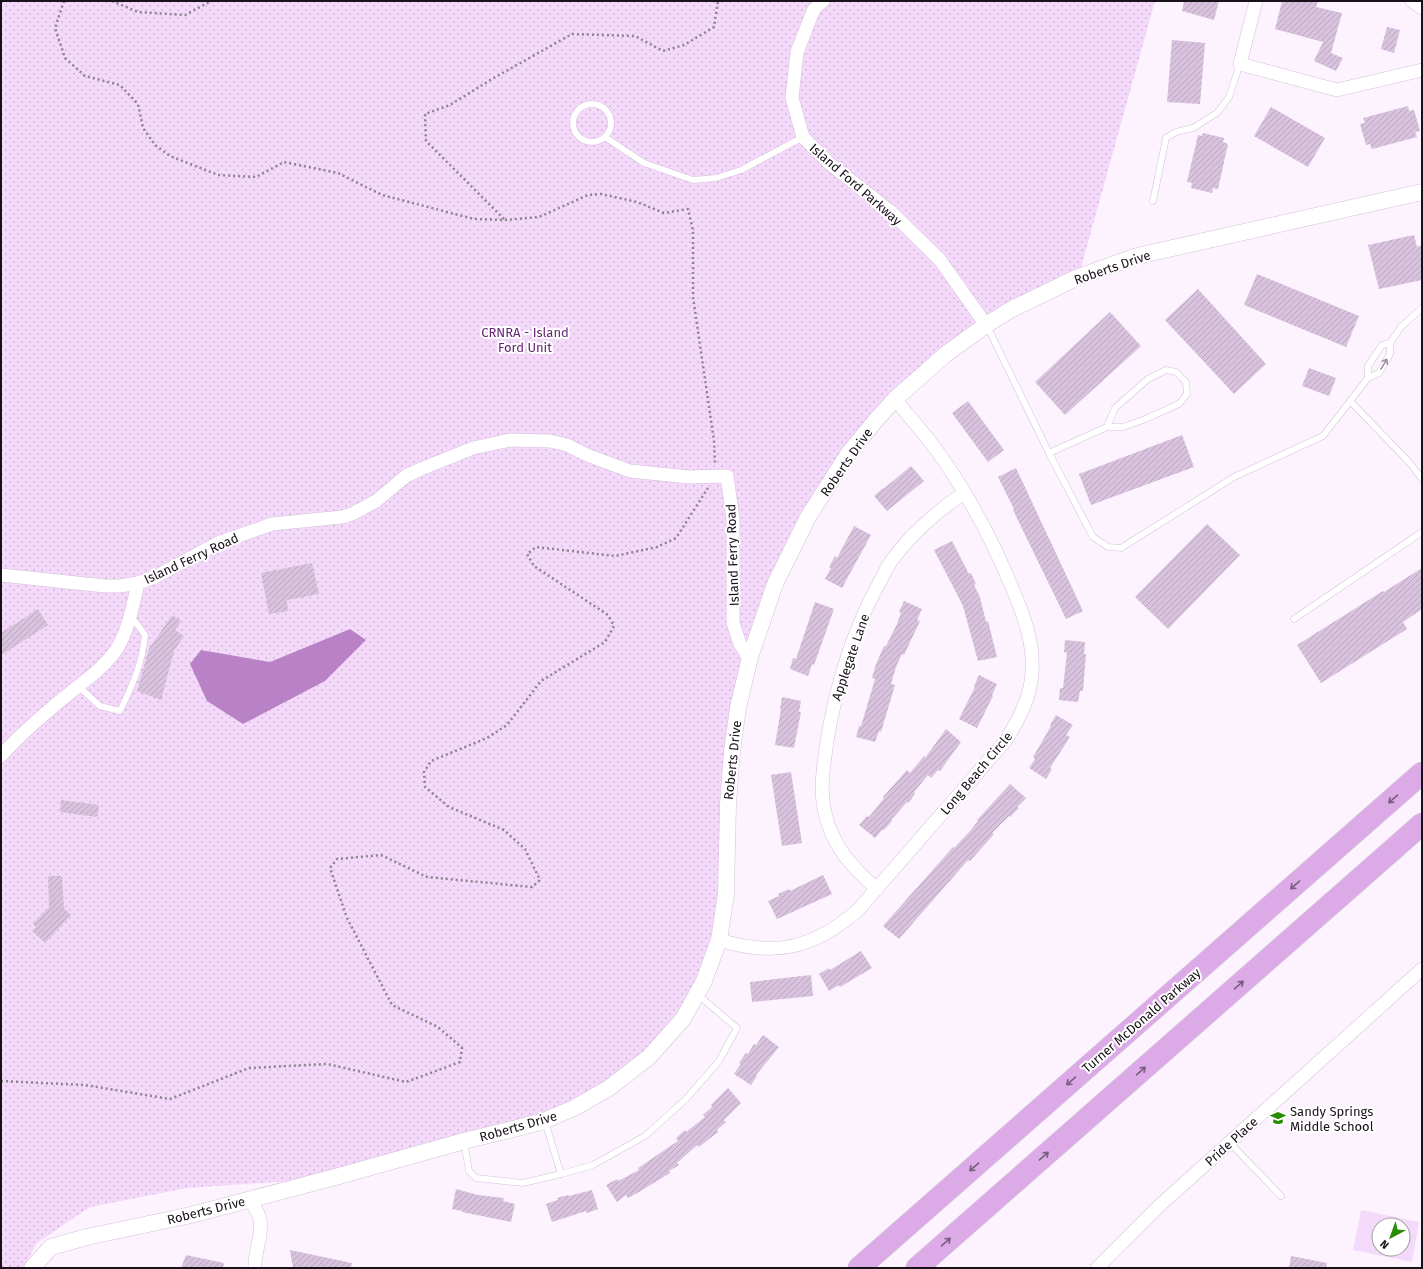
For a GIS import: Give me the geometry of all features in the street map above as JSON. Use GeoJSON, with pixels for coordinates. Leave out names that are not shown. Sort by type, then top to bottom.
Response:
{"type":"FeatureCollection","features":[{"type":"Feature","properties":{"kind":"highway","name":"Turner McDonald Parkway"},"geometry":{"type":"LineString","coordinates":[[859,1268],[1422,773]]}},
{"type":"Feature","properties":{"kind":"highway"},"geometry":{"type":"LineString","coordinates":[[917,1268],[1422,824]]}},
{"type":"Feature","properties":{"kind":"street","name":"Island Ford Parkway"},"geometry":{"type":"LineString","coordinates":[[823,1],[814,9],[797,52],[792,98],[803,137],[830,164],[890,211],[940,260],[986,325]]}},
{"type":"Feature","properties":{"kind":"street"},"geometry":{"type":"LineString","coordinates":[[1256,1],[1240,64],[1336,90],[1422,70]]}},
{"type":"Feature","properties":{"kind":"street"},"geometry":{"type":"LineString","coordinates":[[1412,1],[1422,8]]}},
{"type":"Feature","properties":{"kind":"street","name":"Roberts Drive"},"geometry":{"type":"LineString","coordinates":[[32,1268],[51,1247],[87,1237],[191,1215],[250,1200],[545,1120],[574,1108],[609,1088],[649,1057],[683,1019],[704,981],[719,940],[726,894],[728,804],[732,751],[738,708],[750,657],[775,584],[808,517],[849,454],[876,420],[895,400],[946,354],[986,325],[1010,310],[1076,278],[1137,256],[1422,192]]}},
{"type":"Feature","properties":{"kind":"street","name":"Long Beach Circle"},"geometry":{"type":"LineString","coordinates":[[719,940],[740,946],[762,949],[784,948],[806,943],[824,935],[843,923],[858,910],[877,889],[1007,739],[1021,715],[1030,690],[1032,655],[1026,623],[999,556],[964,493],[932,445],[895,400]]}},
{"type":"Feature","properties":{"kind":"street","name":"Island Ferry Road"},"geometry":{"type":"LineString","coordinates":[[1,575],[105,586],[120,586],[138,583],[155,577],[218,543],[272,524],[342,517],[352,514],[376,501],[406,476],[474,448],[510,440],[550,441],[567,445],[587,455],[630,471],[689,477],[727,476],[733,519],[733,623],[740,644],[750,657]]}},
{"type":"Feature","properties":{"kind":"street","name":"Applegate Lane"},"geometry":{"type":"LineString","coordinates":[[877,889],[860,874],[844,856],[832,834],[825,813],[822,793],[822,775],[833,707],[843,669],[855,633],[869,601],[890,563],[905,543],[923,524],[943,507],[964,493]]}},
{"type":"Feature","properties":{"kind":"street","name":"Island Ferry Road"},"geometry":{"type":"LineString","coordinates":[[1,756],[44,715],[101,668],[110,658],[118,646],[130,615],[138,583]]}},
{"type":"Feature","properties":{"kind":"street","name":"Pride Place"},"geometry":{"type":"LineString","coordinates":[[1097,1268],[1158,1207],[1422,969]]}},
{"type":"Feature","properties":{"kind":"street"},"geometry":{"type":"LineString","coordinates":[[250,1200],[260,1219],[261,1228],[255,1268]]}},
{"type":"Feature","properties":{"kind":"lane"},"geometry":{"type":"LineString","coordinates":[[1153,201],[1166,138],[1176,132],[1193,128],[1217,113],[1229,97],[1240,64]]}},
{"type":"Feature","properties":{"kind":"lane"},"geometry":{"type":"LineString","coordinates":[[593,104],[604,109],[611,120],[609,132],[605,137],[594,142],[582,139],[578,135],[573,124],[574,118],[581,108],[593,104]]}},
{"type":"Feature","properties":{"kind":"lane"},"geometry":{"type":"LineString","coordinates":[[605,137],[644,164],[693,180],[716,178],[741,170],[803,137]]}},
{"type":"Feature","properties":{"kind":"lane"},"geometry":{"type":"LineString","coordinates":[[986,325],[1049,453],[1093,537],[1108,547],[1120,548],[1234,477],[1323,436],[1351,402],[1368,378],[1379,373],[1390,354],[1390,343],[1401,327],[1422,308]]}},
{"type":"Feature","properties":{"kind":"lane"},"geometry":{"type":"LineString","coordinates":[[1368,378],[1368,366],[1382,345],[1390,343]]}},
{"type":"Feature","properties":{"kind":"lane"},"geometry":{"type":"LineString","coordinates":[[1049,453],[1107,427],[1123,427],[1179,404],[1188,394],[1186,382],[1176,372],[1166,370],[1148,378],[1115,408],[1107,427]]}},
{"type":"Feature","properties":{"kind":"lane"},"geometry":{"type":"LineString","coordinates":[[1351,402],[1409,462],[1422,479]]}},
{"type":"Feature","properties":{"kind":"lane"},"geometry":{"type":"LineString","coordinates":[[1294,619],[1422,532]]}},
{"type":"Feature","properties":{"kind":"lane"},"geometry":{"type":"LineString","coordinates":[[78,686],[100,706],[120,711],[135,681],[143,652],[145,635],[130,615]]}},
{"type":"Feature","properties":{"kind":"lane"},"geometry":{"type":"LineString","coordinates":[[464,1141],[469,1171],[476,1178],[522,1183],[593,1165],[646,1136],[686,1099],[719,1061],[737,1028],[697,994]]}},
{"type":"Feature","properties":{"kind":"lane"},"geometry":{"type":"LineString","coordinates":[[545,1120],[561,1174]]}},
{"type":"Feature","properties":{"kind":"lane"},"geometry":{"type":"LineString","coordinates":[[1230,1143],[1282,1196]]}},
{"type":"Feature","properties":{"kind":"path"},"geometry":{"type":"LineString","coordinates":[[1,1081],[86,1085],[170,1099],[249,1068],[327,1064],[406,1082],[460,1062],[462,1048],[456,1042],[438,1027],[392,1005],[347,918],[330,868],[337,859],[381,855],[427,877],[532,887],[540,880],[525,849],[504,830],[449,807],[425,787],[424,772],[431,761],[487,738],[507,725],[541,681],[605,642],[614,626],[608,615],[534,566],[527,554],[536,548],[615,556],[657,547],[676,538],[715,477],[714,441],[693,297],[693,230],[688,209],[664,213],[637,202],[601,194],[588,195],[539,217],[505,220],[474,219],[382,195],[338,173],[284,162],[256,177],[218,175],[170,156],[155,144],[143,128],[138,104],[120,85],[85,76],[65,58],[55,28],[64,1]]}},
{"type":"Feature","properties":{"kind":"path"},"geometry":{"type":"LineString","coordinates":[[112,1],[138,12],[185,15],[211,1]]}},
{"type":"Feature","properties":{"kind":"path"},"geometry":{"type":"LineString","coordinates":[[505,220],[426,141],[425,114],[450,105],[492,79],[572,34],[635,36],[663,51],[684,46],[714,27],[718,1]]}},
{"type":"Feature","properties":{"kind":"green space","name":"CRNRA - Island Ford Unit"},"geometry":{"type":"Polygon","coordinates":[[[1,1],[1155,1],[1079,275],[923,371],[849,456],[779,578],[742,689],[715,953],[665,1038],[602,1096],[335,1178],[187,1188],[90,1207],[37,1243],[23,1268],[1,1268],[1,1]],[[350,629],[270,662],[201,650],[243,724],[350,629]]]}},
{"type":"Feature","properties":{"kind":"green space"},"geometry":{"type":"Polygon","coordinates":[[[1361,1210],[1395,1217],[1371,1217],[1371,1254],[1353,1250],[1361,1210]]]}},
{"type":"Feature","properties":{"kind":"green space"},"geometry":{"type":"Polygon","coordinates":[[[1411,1220],[1419,1222],[1412,1262],[1387,1257],[1411,1257],[1411,1220]]]}},
{"type":"Feature","properties":{"kind":"shaded area"},"geometry":{"type":"Polygon","coordinates":[[[350,629],[366,640],[325,681],[243,724],[207,701],[190,664],[201,650],[270,662],[350,629]]]}},
{"type":"Feature","properties":{"kind":"building"},"geometry":{"type":"Polygon","coordinates":[[[1184,1],[1219,1],[1214,20],[1182,11],[1184,1]]]}},
{"type":"Feature","properties":{"kind":"building"},"geometry":{"type":"Polygon","coordinates":[[[1282,1],[1318,1],[1316,7],[1342,13],[1331,53],[1343,58],[1336,71],[1314,61],[1323,42],[1275,29],[1282,1]]]}},
{"type":"Feature","properties":{"kind":"building"},"geometry":{"type":"Polygon","coordinates":[[[1387,27],[1400,30],[1394,53],[1381,49],[1387,27]]]}},
{"type":"Feature","properties":{"kind":"building"},"geometry":{"type":"Polygon","coordinates":[[[1172,40],[1205,43],[1200,104],[1167,102],[1172,40]]]}},
{"type":"Feature","properties":{"kind":"building"},"geometry":{"type":"Polygon","coordinates":[[[1408,106],[1409,111],[1414,110],[1420,131],[1415,132],[1417,137],[1372,149],[1370,144],[1366,145],[1360,124],[1365,123],[1363,118],[1408,106]]]}},
{"type":"Feature","properties":{"kind":"building"},"geometry":{"type":"Polygon","coordinates":[[[1271,107],[1325,138],[1308,167],[1254,136],[1271,107]]]}},
{"type":"Feature","properties":{"kind":"building"},"geometry":{"type":"Polygon","coordinates":[[[1203,133],[1224,138],[1223,142],[1228,144],[1218,189],[1213,188],[1212,193],[1191,188],[1192,183],[1187,182],[1198,135],[1202,136],[1203,133]]]}},
{"type":"Feature","properties":{"kind":"building"},"geometry":{"type":"Polygon","coordinates":[[[1414,235],[1417,247],[1422,245],[1422,280],[1379,289],[1368,245],[1414,235]]]}},
{"type":"Feature","properties":{"kind":"building"},"geometry":{"type":"Polygon","coordinates":[[[1257,274],[1359,316],[1346,347],[1244,305],[1257,274]]]}},
{"type":"Feature","properties":{"kind":"building"},"geometry":{"type":"Polygon","coordinates":[[[1198,289],[1266,364],[1234,394],[1165,320],[1198,289]]]}},
{"type":"Feature","properties":{"kind":"building"},"geometry":{"type":"Polygon","coordinates":[[[1110,312],[1141,346],[1065,415],[1035,382],[1110,312]]]}},
{"type":"Feature","properties":{"kind":"building"},"geometry":{"type":"Polygon","coordinates":[[[1309,368],[1336,378],[1329,396],[1302,386],[1309,368]]]}},
{"type":"Feature","properties":{"kind":"building"},"geometry":{"type":"Polygon","coordinates":[[[968,401],[1004,450],[988,462],[952,413],[968,401]]]}},
{"type":"Feature","properties":{"kind":"building"},"geometry":{"type":"Polygon","coordinates":[[[1182,435],[1194,467],[1091,505],[1079,474],[1182,435]]]}},
{"type":"Feature","properties":{"kind":"building"},"geometry":{"type":"Polygon","coordinates":[[[911,466],[924,481],[887,511],[874,496],[911,466]]]}},
{"type":"Feature","properties":{"kind":"building"},"geometry":{"type":"Polygon","coordinates":[[[1016,468],[1083,611],[1066,619],[998,477],[1016,468]]]}},
{"type":"Feature","properties":{"kind":"building"},"geometry":{"type":"Polygon","coordinates":[[[1207,524],[1240,555],[1168,629],[1135,597],[1207,524]]]}},
{"type":"Feature","properties":{"kind":"building"},"geometry":{"type":"Polygon","coordinates":[[[854,526],[871,535],[842,588],[825,579],[835,556],[837,558],[854,526]]]}},
{"type":"Feature","properties":{"kind":"building"},"geometry":{"type":"Polygon","coordinates":[[[952,541],[969,574],[971,573],[976,584],[974,585],[980,597],[986,622],[988,621],[997,657],[978,661],[963,606],[934,550],[952,541]]]}},
{"type":"Feature","properties":{"kind":"building"},"geometry":{"type":"Polygon","coordinates":[[[312,563],[319,594],[287,600],[288,611],[269,614],[261,573],[312,563]]]}},
{"type":"Feature","properties":{"kind":"building"},"geometry":{"type":"Polygon","coordinates":[[[1422,568],[1422,609],[1403,622],[1407,629],[1321,683],[1297,645],[1422,568]]]}},
{"type":"Feature","properties":{"kind":"building"},"geometry":{"type":"Polygon","coordinates":[[[904,601],[922,609],[917,620],[920,621],[904,655],[902,654],[896,667],[891,684],[895,685],[881,732],[879,731],[875,742],[856,737],[859,726],[861,726],[875,679],[872,678],[876,664],[884,646],[886,646],[897,624],[901,613],[899,612],[904,601]]]}},
{"type":"Feature","properties":{"kind":"building"},"geometry":{"type":"Polygon","coordinates":[[[815,602],[834,609],[814,665],[812,664],[808,676],[790,669],[793,658],[796,659],[815,602]]]}},
{"type":"Feature","properties":{"kind":"building"},"geometry":{"type":"Polygon","coordinates":[[[38,609],[48,625],[1,655],[1,633],[38,609]]]}},
{"type":"Feature","properties":{"kind":"building"},"geometry":{"type":"Polygon","coordinates":[[[172,615],[181,621],[175,630],[184,636],[174,651],[161,700],[137,691],[149,649],[172,615]]]}},
{"type":"Feature","properties":{"kind":"building"},"geometry":{"type":"Polygon","coordinates":[[[1065,640],[1085,642],[1084,654],[1086,654],[1083,691],[1080,691],[1078,702],[1059,700],[1060,688],[1063,688],[1067,653],[1064,652],[1065,640]]]}},
{"type":"Feature","properties":{"kind":"building"},"geometry":{"type":"Polygon","coordinates":[[[979,675],[997,684],[992,695],[993,696],[977,728],[959,719],[975,687],[974,686],[979,675]]]}},
{"type":"Feature","properties":{"kind":"building"},"geometry":{"type":"Polygon","coordinates":[[[782,697],[801,701],[799,712],[801,712],[794,748],[775,745],[782,697]]]}},
{"type":"Feature","properties":{"kind":"building"},"geometry":{"type":"Polygon","coordinates":[[[1056,715],[1073,725],[1066,735],[1070,737],[1050,768],[1052,769],[1046,779],[1029,768],[1035,759],[1033,757],[1056,715]]]}},
{"type":"Feature","properties":{"kind":"building"},"geometry":{"type":"Polygon","coordinates":[[[946,729],[961,742],[940,771],[938,770],[931,778],[928,775],[914,792],[915,794],[908,803],[907,802],[884,830],[882,830],[875,838],[859,825],[867,816],[869,817],[884,798],[883,797],[907,770],[910,773],[924,756],[925,758],[946,729]]]}},
{"type":"Feature","properties":{"kind":"building"},"geometry":{"type":"Polygon","coordinates":[[[791,772],[802,843],[782,846],[771,775],[791,772]]]}},
{"type":"Feature","properties":{"kind":"building"},"geometry":{"type":"Polygon","coordinates":[[[1010,784],[1026,798],[1017,807],[1019,808],[992,833],[994,834],[970,861],[968,860],[899,939],[883,926],[953,847],[954,848],[971,830],[978,821],[977,820],[1010,784]]]}},
{"type":"Feature","properties":{"kind":"building"},"geometry":{"type":"Polygon","coordinates":[[[61,800],[99,805],[97,817],[60,812],[61,800]]]}},
{"type":"Feature","properties":{"kind":"building"},"geometry":{"type":"Polygon","coordinates":[[[823,875],[832,894],[777,919],[768,901],[779,896],[778,894],[789,889],[790,891],[823,875]]]}},
{"type":"Feature","properties":{"kind":"building"},"geometry":{"type":"Polygon","coordinates":[[[48,876],[62,876],[64,908],[71,915],[45,943],[32,931],[36,927],[33,924],[49,907],[48,876]]]}},
{"type":"Feature","properties":{"kind":"building"},"geometry":{"type":"Polygon","coordinates":[[[861,951],[872,968],[840,987],[839,985],[829,991],[819,974],[829,968],[830,970],[861,951]]]}},
{"type":"Feature","properties":{"kind":"building"},"geometry":{"type":"Polygon","coordinates":[[[811,975],[813,996],[752,1002],[750,982],[811,975]]]}},
{"type":"Feature","properties":{"kind":"building"},"geometry":{"type":"Polygon","coordinates":[[[763,1035],[779,1047],[756,1075],[757,1076],[751,1085],[734,1074],[746,1053],[748,1054],[754,1044],[756,1045],[763,1035]]]}},
{"type":"Feature","properties":{"kind":"building"},"geometry":{"type":"Polygon","coordinates":[[[728,1088],[741,1103],[724,1120],[726,1122],[717,1130],[718,1132],[699,1147],[697,1145],[677,1163],[679,1165],[669,1171],[670,1173],[628,1198],[626,1195],[617,1202],[606,1185],[617,1179],[618,1181],[639,1170],[638,1168],[678,1141],[676,1138],[685,1130],[686,1132],[705,1117],[703,1115],[728,1088]]]}},
{"type":"Feature","properties":{"kind":"building"},"geometry":{"type":"Polygon","coordinates":[[[456,1189],[478,1195],[504,1198],[503,1201],[515,1204],[511,1222],[452,1209],[456,1189]]]}},
{"type":"Feature","properties":{"kind":"building"},"geometry":{"type":"Polygon","coordinates":[[[592,1190],[598,1209],[587,1213],[586,1211],[552,1222],[546,1204],[558,1200],[557,1198],[592,1190]]]}},
{"type":"Feature","properties":{"kind":"building"},"geometry":{"type":"Polygon","coordinates":[[[290,1250],[352,1263],[351,1268],[293,1268],[290,1250]]]}},
{"type":"Feature","properties":{"kind":"building"},"geometry":{"type":"Polygon","coordinates":[[[186,1255],[224,1263],[223,1268],[181,1268],[186,1255]]]}},
{"type":"Feature","properties":{"kind":"building"},"geometry":{"type":"Polygon","coordinates":[[[1291,1256],[1327,1263],[1326,1268],[1289,1268],[1291,1256]]]}},
{"type":"Feature","properties":{"kind":"place","name":"Sandy Springs Middle School"},"geometry":{"type":"Point","coordinates":[1278,1118]}}]}
